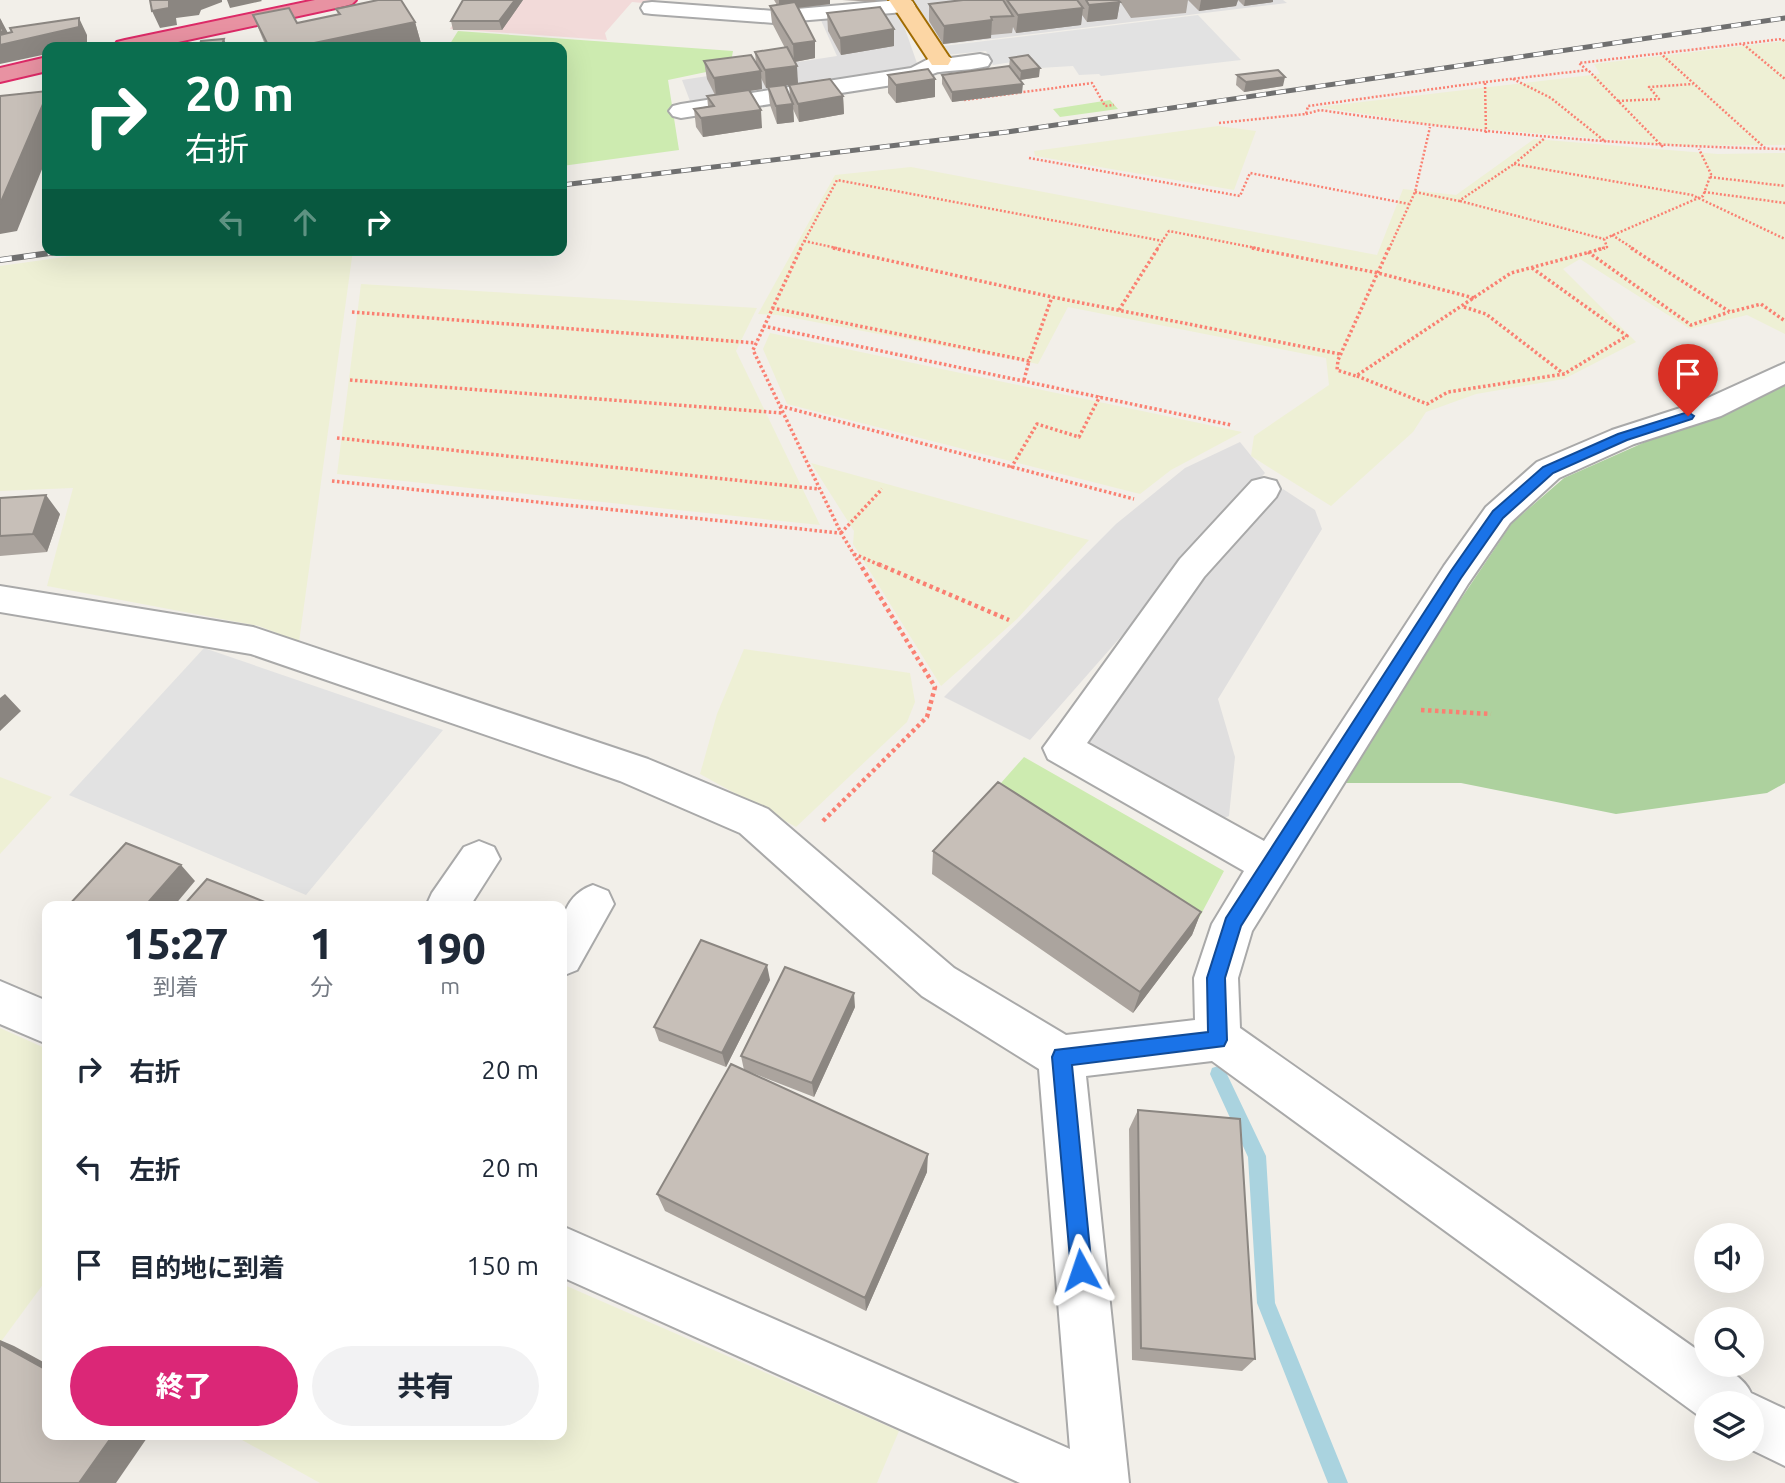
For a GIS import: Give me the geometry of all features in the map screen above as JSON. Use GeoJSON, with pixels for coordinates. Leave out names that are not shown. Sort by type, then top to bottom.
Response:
{"type":"FeatureCollection","features":[{"type":"Feature","properties":{"kind":"highway"},"geometry":{"type":"LineString","coordinates":[[148,42],[345,0]]}},
{"type":"Feature","properties":{"kind":"highway"},"geometry":{"type":"LineString","coordinates":[[0,75],[42,65]]}},
{"type":"Feature","properties":{"kind":"main road"},"geometry":{"type":"LineString","coordinates":[[902,3],[940,60]]}},
{"type":"Feature","properties":{"kind":"street"},"geometry":{"type":"LineString","coordinates":[[652,8],[774,17],[902,3]]}},
{"type":"Feature","properties":{"kind":"street"},"geometry":{"type":"LineString","coordinates":[[681,111],[918,74],[940,60],[945,66],[980,61]]}},
{"type":"Feature","properties":{"kind":"street"},"geometry":{"type":"LineString","coordinates":[[1218,1040],[1216,978],[1233,924],[1371,706],[1498,515],[1548,470],[1623,437],[1710,409],[1785,372]]}},
{"type":"Feature","properties":{"kind":"street"},"geometry":{"type":"LineString","coordinates":[[1264,489],[1192,568],[1062,748],[1270,865]]}},
{"type":"Feature","properties":{"kind":"street"},"geometry":{"type":"LineString","coordinates":[[0,599],[253,641],[634,770],[754,821],[938,982],[1061,1057],[1218,1040],[1710,1391]]}},
{"type":"Feature","properties":{"kind":"street"},"geometry":{"type":"LineString","coordinates":[[450,901],[479,859]]}},
{"type":"Feature","properties":{"kind":"street"},"geometry":{"type":"LineString","coordinates":[[567,948],[593,904]]}},
{"type":"Feature","properties":{"kind":"street"},"geometry":{"type":"LineString","coordinates":[[0,1002],[42,1021]]}},
{"type":"Feature","properties":{"kind":"street"},"geometry":{"type":"LineString","coordinates":[[1061,1057],[1101,1483]]}},
{"type":"Feature","properties":{"kind":"street"},"geometry":{"type":"LineString","coordinates":[[567,1253],[1084,1483]]}},
{"type":"Feature","properties":{"kind":"street"},"geometry":{"type":"LineString","coordinates":[[1764,1427],[1785,1439]]}},
{"type":"Feature","properties":{"kind":"path"},"geometry":{"type":"LineString","coordinates":[[1664,147],[1579,63],[1784,40]]}},
{"type":"Feature","properties":{"kind":"path"},"geometry":{"type":"LineString","coordinates":[[1743,44],[1785,79]]}},
{"type":"Feature","properties":{"kind":"path"},"geometry":{"type":"LineString","coordinates":[[1660,53],[1765,149]]}},
{"type":"Feature","properties":{"kind":"path"},"geometry":{"type":"LineString","coordinates":[[1306,114],[1308,106],[1588,70]]}},
{"type":"Feature","properties":{"kind":"path"},"geometry":{"type":"LineString","coordinates":[[1512,79],[1535,87],[1558,101],[1606,142]]}},
{"type":"Feature","properties":{"kind":"path"},"geometry":{"type":"LineString","coordinates":[[1485,82],[1486,133]]}},
{"type":"Feature","properties":{"kind":"path"},"geometry":{"type":"LineString","coordinates":[[963,100],[1092,83],[1105,106],[1114,105]]}},
{"type":"Feature","properties":{"kind":"path"},"geometry":{"type":"LineString","coordinates":[[1618,101],[1659,99],[1649,87],[1694,84]]}},
{"type":"Feature","properties":{"kind":"path"},"geometry":{"type":"LineString","coordinates":[[1219,122],[1306,114],[1320,110],[1486,133],[1699,149],[1785,149]]}},
{"type":"Feature","properties":{"kind":"path"},"geometry":{"type":"LineString","coordinates":[[1430,127],[1415,191],[1340,354],[1336,370],[1427,404],[1448,392],[1564,374],[1627,336],[1531,268]]}},
{"type":"Feature","properties":{"kind":"path"},"geometry":{"type":"LineString","coordinates":[[1459,201],[1514,164],[1546,138]]}},
{"type":"Feature","properties":{"kind":"path"},"geometry":{"type":"LineString","coordinates":[[1415,191],[1604,239],[1699,198],[1710,177],[1699,149]]}},
{"type":"Feature","properties":{"kind":"path"},"geometry":{"type":"LineString","coordinates":[[1029,158],[1240,196],[1250,173],[1409,204]]}},
{"type":"Feature","properties":{"kind":"path"},"geometry":{"type":"LineString","coordinates":[[1514,164],[1699,198],[1785,239]]}},
{"type":"Feature","properties":{"kind":"path"},"geometry":{"type":"LineString","coordinates":[[1710,177],[1785,186]]}},
{"type":"Feature","properties":{"kind":"path"},"geometry":{"type":"LineString","coordinates":[[791,853],[928,717],[935,687],[841,533],[753,350],[804,241],[837,180],[1163,241]]}},
{"type":"Feature","properties":{"kind":"path"},"geometry":{"type":"LineString","coordinates":[[1704,192],[1785,203]]}},
{"type":"Feature","properties":{"kind":"path"},"geometry":{"type":"LineString","coordinates":[[1119,310],[1169,231],[1378,273],[1475,298]]}},
{"type":"Feature","properties":{"kind":"path"},"geometry":{"type":"LineString","coordinates":[[1612,235],[1730,312]]}},
{"type":"Feature","properties":{"kind":"path"},"geometry":{"type":"LineString","coordinates":[[1356,376],[1511,273],[1607,247],[1604,239]]}},
{"type":"Feature","properties":{"kind":"path"},"geometry":{"type":"LineString","coordinates":[[804,241],[1052,297],[1340,354]]}},
{"type":"Feature","properties":{"kind":"path"},"geometry":{"type":"LineString","coordinates":[[1588,252],[1691,325],[1761,304],[1785,320]]}},
{"type":"Feature","properties":{"kind":"path"},"geometry":{"type":"LineString","coordinates":[[1024,380],[1052,297]]}},
{"type":"Feature","properties":{"kind":"path"},"geometry":{"type":"LineString","coordinates":[[1463,306],[1486,314],[1564,374]]}},
{"type":"Feature","properties":{"kind":"path"},"geometry":{"type":"LineString","coordinates":[[771,308],[1029,361]]}},
{"type":"Feature","properties":{"kind":"path"},"geometry":{"type":"LineString","coordinates":[[352,312],[756,343]]}},
{"type":"Feature","properties":{"kind":"path"},"geometry":{"type":"LineString","coordinates":[[763,326],[1231,425]]}},
{"type":"Feature","properties":{"kind":"path"},"geometry":{"type":"LineString","coordinates":[[350,380],[783,413]]}},
{"type":"Feature","properties":{"kind":"path"},"geometry":{"type":"LineString","coordinates":[[1011,468],[1037,424],[1079,437],[1100,396]]}},
{"type":"Feature","properties":{"kind":"path"},"geometry":{"type":"LineString","coordinates":[[779,406],[1134,499]]}},
{"type":"Feature","properties":{"kind":"path"},"geometry":{"type":"LineString","coordinates":[[337,438],[820,489]]}},
{"type":"Feature","properties":{"kind":"path"},"geometry":{"type":"LineString","coordinates":[[332,481],[841,533]]}},
{"type":"Feature","properties":{"kind":"path"},"geometry":{"type":"LineString","coordinates":[[841,533],[882,489]]}},
{"type":"Feature","properties":{"kind":"path"},"geometry":{"type":"LineString","coordinates":[[853,554],[1009,620]]}},
{"type":"Feature","properties":{"kind":"path"},"geometry":{"type":"LineString","coordinates":[[1371,706],[1491,715]]}},
{"type":"Feature","properties":{"kind":"shaded area"},"geometry":{"type":"Polygon","coordinates":[[[468,0],[656,0],[654,4],[632,2],[605,33],[607,40],[450,29],[468,0]]]}},
{"type":"Feature","properties":{"kind":"shaded area"},"geometry":{"type":"Polygon","coordinates":[[[908,0],[1283,0],[1287,3],[941,45],[908,0]]]}},
{"type":"Feature","properties":{"kind":"shaded area"},"geometry":{"type":"Polygon","coordinates":[[[898,9],[918,66],[690,101],[682,80],[837,56],[819,16],[898,9]]]}},
{"type":"Feature","properties":{"kind":"shaded area"},"geometry":{"type":"Polygon","coordinates":[[[1198,15],[1241,60],[1101,76],[1079,75],[1073,66],[1039,68],[1031,59],[993,65],[986,51],[946,55],[943,46],[1198,15]]]}},
{"type":"Feature","properties":{"kind":"shaded area"},"geometry":{"type":"Polygon","coordinates":[[[1240,442],[1265,473],[1030,740],[944,697],[1116,524],[1185,468],[1240,442]]]}},
{"type":"Feature","properties":{"kind":"shaded area"},"geometry":{"type":"Polygon","coordinates":[[[1283,489],[1315,510],[1322,529],[1218,699],[1235,757],[1229,816],[1214,822],[1099,757],[1088,741],[1218,549],[1283,489]]]}},
{"type":"Feature","properties":{"kind":"shaded area"},"geometry":{"type":"Polygon","coordinates":[[[204,648],[443,730],[306,895],[69,795],[204,648]]]}},
{"type":"Feature","properties":{"kind":"green space"},"geometry":{"type":"Polygon","coordinates":[[[458,31],[733,51],[730,67],[668,80],[679,150],[567,165],[567,42],[451,42],[458,31]]]}},
{"type":"Feature","properties":{"kind":"green space"},"geometry":{"type":"Polygon","coordinates":[[[1785,41],[1785,145],[1687,146],[1435,125],[1319,107],[1600,74],[1594,64],[1785,41]]]}},
{"type":"Feature","properties":{"kind":"green space"},"geometry":{"type":"Polygon","coordinates":[[[1110,100],[1118,109],[1060,117],[1053,109],[1110,100]]]}},
{"type":"Feature","properties":{"kind":"green space"},"geometry":{"type":"Polygon","coordinates":[[[1218,126],[1256,131],[1234,190],[1035,156],[1034,151],[1218,126]]]}},
{"type":"Feature","properties":{"kind":"green space"},"geometry":{"type":"Polygon","coordinates":[[[1534,139],[1718,154],[1785,153],[1785,334],[1747,315],[1690,329],[1580,259],[1563,269],[1636,342],[1564,379],[1476,394],[1426,412],[1413,432],[1331,506],[1251,456],[1254,436],[1329,385],[1326,358],[1068,307],[1038,364],[778,315],[758,314],[835,175],[911,167],[1377,255],[1403,189],[1456,195],[1534,139]]]}},
{"type":"Feature","properties":{"kind":"green space"},"geometry":{"type":"Polygon","coordinates":[[[71,256],[352,256],[299,642],[259,626],[47,586],[73,488],[0,491],[0,266],[71,256]]]}},
{"type":"Feature","properties":{"kind":"green space"},"geometry":{"type":"Polygon","coordinates":[[[361,284],[757,308],[736,351],[820,525],[337,474],[361,284]]]}},
{"type":"Feature","properties":{"kind":"green space"},"geometry":{"type":"Polygon","coordinates":[[[770,333],[1242,432],[1171,470],[1140,494],[787,404],[763,349],[770,333]]]}},
{"type":"Feature","properties":{"kind":"green space"},"geometry":{"type":"Polygon","coordinates":[[[1785,380],[1785,783],[1767,793],[1616,814],[1461,783],[1337,783],[1512,523],[1564,478],[1785,380]]]}},
{"type":"Feature","properties":{"kind":"green space"},"geometry":{"type":"Polygon","coordinates":[[[811,463],[1089,540],[1017,619],[941,686],[853,544],[854,531],[811,463]]]}},
{"type":"Feature","properties":{"kind":"green space"},"geometry":{"type":"Polygon","coordinates":[[[744,649],[910,673],[915,702],[907,722],[796,827],[700,774],[717,714],[744,649]]]}},
{"type":"Feature","properties":{"kind":"green space"},"geometry":{"type":"Polygon","coordinates":[[[1024,757],[1224,871],[1199,918],[993,792],[1024,757]]]}},
{"type":"Feature","properties":{"kind":"green space"},"geometry":{"type":"Polygon","coordinates":[[[0,777],[52,797],[0,854],[0,777]]]}},
{"type":"Feature","properties":{"kind":"green space"},"geometry":{"type":"Polygon","coordinates":[[[0,1028],[42,1047],[42,1286],[0,1343],[0,1028]]]}},
{"type":"Feature","properties":{"kind":"green space"},"geometry":{"type":"Polygon","coordinates":[[[567,1286],[899,1431],[877,1483],[320,1483],[242,1440],[567,1440],[567,1286]]]}},
{"type":"Feature","properties":{"kind":"building"},"geometry":{"type":"Polygon","coordinates":[[[150,0],[169,0],[169,8],[152,11],[150,0]]]}},
{"type":"Feature","properties":{"kind":"building"},"geometry":{"type":"Polygon","coordinates":[[[378,0],[401,0],[415,22],[319,42],[266,42],[253,15],[289,8],[297,23],[340,14],[336,9],[378,0]]]}},
{"type":"Feature","properties":{"kind":"building"},"geometry":{"type":"Polygon","coordinates":[[[463,0],[515,0],[499,21],[451,21],[463,0]]]}},
{"type":"Feature","properties":{"kind":"building"},"geometry":{"type":"Polygon","coordinates":[[[963,0],[1003,0],[1013,16],[991,17],[992,20],[944,26],[929,4],[963,0]]]}},
{"type":"Feature","properties":{"kind":"building"},"geometry":{"type":"Polygon","coordinates":[[[1007,0],[1077,0],[1083,8],[1018,15],[1007,0]]]}},
{"type":"Feature","properties":{"kind":"building"},"geometry":{"type":"Polygon","coordinates":[[[1086,0],[1118,0],[1120,2],[1089,5],[1086,0]]]}},
{"type":"Feature","properties":{"kind":"building"},"geometry":{"type":"Polygon","coordinates":[[[795,2],[815,41],[793,44],[770,6],[795,2]]]}},
{"type":"Feature","properties":{"kind":"building"},"geometry":{"type":"Polygon","coordinates":[[[880,7],[894,29],[840,38],[827,13],[880,7]]]}},
{"type":"Feature","properties":{"kind":"building"},"geometry":{"type":"Polygon","coordinates":[[[79,18],[79,27],[0,45],[0,35],[12,32],[10,28],[79,18]]]}},
{"type":"Feature","properties":{"kind":"building"},"geometry":{"type":"Polygon","coordinates":[[[224,39],[223,42],[201,41],[224,39]]]}},
{"type":"Feature","properties":{"kind":"building"},"geometry":{"type":"Polygon","coordinates":[[[787,47],[797,66],[765,70],[755,52],[787,47]]]}},
{"type":"Feature","properties":{"kind":"building"},"geometry":{"type":"Polygon","coordinates":[[[751,55],[761,71],[714,78],[704,61],[751,55]]]}},
{"type":"Feature","properties":{"kind":"building"},"geometry":{"type":"Polygon","coordinates":[[[1028,55],[1040,68],[1021,71],[1010,58],[1028,55]]]}},
{"type":"Feature","properties":{"kind":"building"},"geometry":{"type":"Polygon","coordinates":[[[1009,66],[1023,84],[952,92],[942,75],[1009,66]]]}},
{"type":"Feature","properties":{"kind":"building"},"geometry":{"type":"Polygon","coordinates":[[[928,69],[935,79],[896,85],[888,75],[928,69]]]}},
{"type":"Feature","properties":{"kind":"building"},"geometry":{"type":"Polygon","coordinates":[[[1278,70],[1285,77],[1246,82],[1237,75],[1278,70]]]}},
{"type":"Feature","properties":{"kind":"building"},"geometry":{"type":"Polygon","coordinates":[[[830,79],[843,96],[798,104],[789,85],[830,79]]]}},
{"type":"Feature","properties":{"kind":"building"},"geometry":{"type":"Polygon","coordinates":[[[785,85],[793,104],[776,106],[768,87],[785,85]]]}},
{"type":"Feature","properties":{"kind":"building"},"geometry":{"type":"Polygon","coordinates":[[[749,90],[761,110],[701,118],[694,109],[714,106],[707,96],[749,90]]]}},
{"type":"Feature","properties":{"kind":"building"},"geometry":{"type":"Polygon","coordinates":[[[42,92],[42,107],[0,204],[0,96],[42,92]]]}},
{"type":"Feature","properties":{"kind":"building"},"geometry":{"type":"Polygon","coordinates":[[[46,495],[33,534],[0,536],[0,498],[46,495]]]}},
{"type":"Feature","properties":{"kind":"building"},"geometry":{"type":"Polygon","coordinates":[[[998,782],[1201,912],[1140,992],[933,851],[998,782]]]}},
{"type":"Feature","properties":{"kind":"building"},"geometry":{"type":"Polygon","coordinates":[[[126,843],[181,865],[149,901],[73,901],[126,843]]]}},
{"type":"Feature","properties":{"kind":"building"},"geometry":{"type":"Polygon","coordinates":[[[207,879],[262,901],[187,901],[207,879]]]}},
{"type":"Feature","properties":{"kind":"building"},"geometry":{"type":"Polygon","coordinates":[[[701,940],[767,965],[722,1053],[654,1027],[701,940]]]}},
{"type":"Feature","properties":{"kind":"building"},"geometry":{"type":"Polygon","coordinates":[[[785,967],[854,993],[812,1083],[741,1056],[785,967]]]}},
{"type":"Feature","properties":{"kind":"building"},"geometry":{"type":"Polygon","coordinates":[[[731,1064],[928,1154],[865,1298],[657,1194],[731,1064]]]}},
{"type":"Feature","properties":{"kind":"building"},"geometry":{"type":"Polygon","coordinates":[[[1138,1110],[1240,1119],[1255,1359],[1141,1348],[1138,1110]]]}},
{"type":"Feature","properties":{"kind":"building"},"geometry":{"type":"Polygon","coordinates":[[[0,1344],[42,1367],[42,1440],[109,1440],[79,1483],[0,1483],[0,1344]]]}},
{"type":"Feature","properties":{"kind":"waterway"},"geometry":{"type":"LineString","coordinates":[[1218,1074],[1257,1156],[1266,1303],[1338,1483]]}},
{"type":"Feature","properties":{"kind":"railway"},"geometry":{"type":"LineString","coordinates":[[567,184],[1007,132],[1785,18]]}},
{"type":"Feature","properties":{"kind":"railway"},"geometry":{"type":"LineString","coordinates":[[0,260],[42,254]]}},
{"type":"Feature","properties":{"kind":"route"},"geometry":{"type":"LineString","coordinates":[[1081,1270],[1061,1057],[1218,1040],[1216,978],[1233,924],[1371,706],[1498,515],[1548,470],[1623,437],[1688,416]]}}]}
